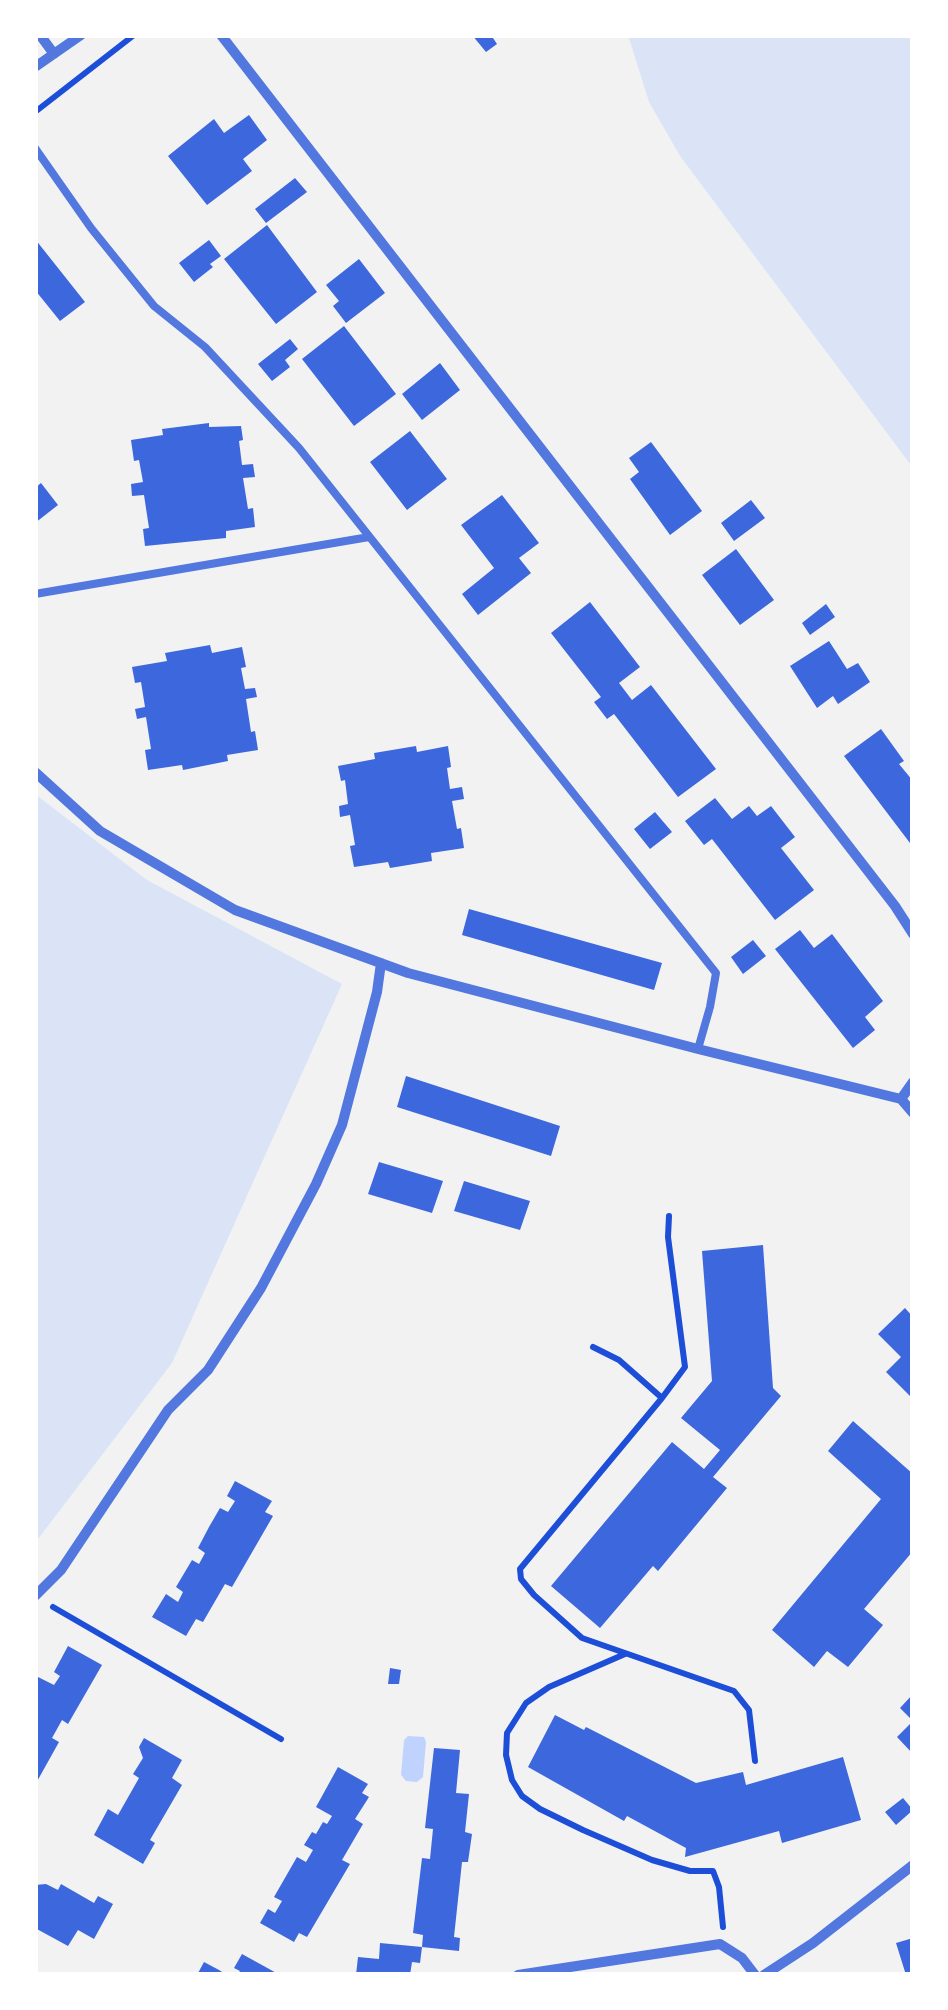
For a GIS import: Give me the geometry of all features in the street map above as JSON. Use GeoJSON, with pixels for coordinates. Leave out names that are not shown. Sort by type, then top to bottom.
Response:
{"type":"FeatureCollection","features":[{"type":"Feature","properties":{"kind":"street"},"geometry":{"type":"LineString","coordinates":[[40,35],[54,54]]}},
{"type":"Feature","properties":{"kind":"street"},"geometry":{"type":"LineString","coordinates":[[35,67],[80,35]]}},
{"type":"Feature","properties":{"kind":"street"},"geometry":{"type":"LineString","coordinates":[[221,35],[913,934]]}},
{"type":"Feature","properties":{"kind":"street"},"geometry":{"type":"LineString","coordinates":[[35,772],[100,832],[235,910],[408,973],[901,1100],[913,1113]]}},
{"type":"Feature","properties":{"kind":"street"},"geometry":{"type":"LineString","coordinates":[[35,1596],[61,1570],[168,1410],[208,1370],[261,1288],[342,1125],[381,963]]}},
{"type":"Feature","properties":{"kind":"street"},"geometry":{"type":"LineString","coordinates":[[901,1100],[913,1082]]}},
{"type":"Feature","properties":{"kind":"street"},"geometry":{"type":"LineString","coordinates":[[764,1975],[813,1944],[913,1865]]}},
{"type":"Feature","properties":{"kind":"street"},"geometry":{"type":"LineString","coordinates":[[518,1975],[720,1944],[742,1958],[755,1975]]}},
{"type":"Feature","properties":{"kind":"lane"},"geometry":{"type":"LineString","coordinates":[[35,148],[91,228],[154,306],[204,347],[299,448],[716,973],[698,1049]]}},
{"type":"Feature","properties":{"kind":"lane"},"geometry":{"type":"LineString","coordinates":[[35,594],[369,537]]}},
{"type":"Feature","properties":{"kind":"path"},"geometry":{"type":"LineString","coordinates":[[35,112],[134,35]]}},
{"type":"Feature","properties":{"kind":"path"},"geometry":{"type":"LineString","coordinates":[[669,1216],[668,1237],[686,1366],[520,1569],[522,1579],[534,1594],[582,1638],[734,1691],[749,1710],[755,1761]]}},
{"type":"Feature","properties":{"kind":"path"},"geometry":{"type":"LineString","coordinates":[[593,1347],[619,1360],[662,1398]]}},
{"type":"Feature","properties":{"kind":"path"},"geometry":{"type":"LineString","coordinates":[[35,1596],[281,1739]]}},
{"type":"Feature","properties":{"kind":"path"},"geometry":{"type":"LineString","coordinates":[[626,1654],[549,1687],[526,1703],[508,1733],[506,1755],[512,1780],[522,1796],[540,1809],[582,1830],[652,1860],[690,1871],[713,1870],[724,1926],[720,1944]]}},
{"type":"Feature","properties":{"kind":"shaded area"},"geometry":{"type":"Polygon","coordinates":[[[628,35],[913,35],[913,468],[680,156],[649,102],[628,35]]]}},
{"type":"Feature","properties":{"kind":"shaded area"},"geometry":{"type":"Polygon","coordinates":[[[35,794],[147,880],[342,984],[172,1363],[35,1543],[35,794]]]}},
{"type":"Feature","properties":{"kind":"water"},"geometry":{"type":"Polygon","coordinates":[[[408,1736],[424,1737],[426,1742],[423,1777],[417,1782],[406,1781],[401,1775],[404,1740],[408,1736]]]}},
{"type":"Feature","properties":{"kind":"building"},"geometry":{"type":"Polygon","coordinates":[[[472,35],[491,35],[497,44],[486,52],[472,35]]]}},
{"type":"Feature","properties":{"kind":"building"},"geometry":{"type":"Polygon","coordinates":[[[249,115],[267,140],[243,159],[252,171],[207,205],[168,156],[214,119],[224,133],[249,115]]]}},
{"type":"Feature","properties":{"kind":"building"},"geometry":{"type":"Polygon","coordinates":[[[295,178],[307,192],[266,223],[255,209],[295,178]]]}},
{"type":"Feature","properties":{"kind":"building"},"geometry":{"type":"Polygon","coordinates":[[[267,225],[317,292],[276,324],[224,259],[267,225]]]}},
{"type":"Feature","properties":{"kind":"building"},"geometry":{"type":"Polygon","coordinates":[[[35,239],[85,302],[60,321],[35,290],[35,239]]]}},
{"type":"Feature","properties":{"kind":"building"},"geometry":{"type":"Polygon","coordinates":[[[209,240],[221,256],[194,282],[179,263],[209,240]]]}},
{"type":"Feature","properties":{"kind":"building"},"geometry":{"type":"Polygon","coordinates":[[[359,259],[385,293],[346,323],[333,306],[339,301],[326,285],[359,259]]]}},
{"type":"Feature","properties":{"kind":"building"},"geometry":{"type":"Polygon","coordinates":[[[344,326],[396,394],[354,426],[302,359],[344,326]]]}},
{"type":"Feature","properties":{"kind":"building"},"geometry":{"type":"Polygon","coordinates":[[[290,339],[298,349],[285,360],[290,367],[272,381],[258,364],[290,339]]]}},
{"type":"Feature","properties":{"kind":"building"},"geometry":{"type":"Polygon","coordinates":[[[440,363],[460,390],[422,420],[402,394],[440,363]]]}},
{"type":"Feature","properties":{"kind":"building"},"geometry":{"type":"Polygon","coordinates":[[[209,423],[209,427],[241,426],[242,465],[253,464],[255,477],[243,478],[255,527],[226,531],[226,538],[145,546],[143,529],[149,528],[144,495],[132,496],[131,484],[143,482],[131,440],[163,435],[162,429],[209,423]]]}},
{"type":"Feature","properties":{"kind":"building"},"geometry":{"type":"Polygon","coordinates":[[[410,431],[447,479],[407,510],[370,462],[410,431]]]}},
{"type":"Feature","properties":{"kind":"building"},"geometry":{"type":"Polygon","coordinates":[[[651,442],[702,511],[670,535],[630,479],[639,472],[629,458],[651,442]]]}},
{"type":"Feature","properties":{"kind":"building"},"geometry":{"type":"Polygon","coordinates":[[[41,483],[58,505],[35,523],[35,488],[41,483]]]}},
{"type":"Feature","properties":{"kind":"building"},"geometry":{"type":"Polygon","coordinates":[[[502,495],[539,543],[519,558],[531,573],[478,615],[462,594],[494,568],[461,525],[502,495]]]}},
{"type":"Feature","properties":{"kind":"building"},"geometry":{"type":"Polygon","coordinates":[[[751,500],[765,518],[734,541],[721,523],[751,500]]]}},
{"type":"Feature","properties":{"kind":"building"},"geometry":{"type":"Polygon","coordinates":[[[736,549],[774,600],[740,625],[702,575],[736,549]]]}},
{"type":"Feature","properties":{"kind":"building"},"geometry":{"type":"Polygon","coordinates":[[[590,602],[640,667],[619,683],[632,700],[651,685],[716,769],[678,797],[614,714],[607,719],[594,702],[601,697],[551,633],[590,602]]]}},
{"type":"Feature","properties":{"kind":"building"},"geometry":{"type":"Polygon","coordinates":[[[826,604],[835,617],[810,635],[802,623],[826,604]]]}},
{"type":"Feature","properties":{"kind":"building"},"geometry":{"type":"Polygon","coordinates":[[[829,641],[847,669],[858,663],[870,682],[838,704],[833,696],[817,708],[790,666],[829,641]]]}},
{"type":"Feature","properties":{"kind":"building"},"geometry":{"type":"Polygon","coordinates":[[[210,645],[212,653],[242,647],[245,689],[255,688],[257,697],[246,699],[258,750],[227,755],[228,761],[183,770],[182,765],[148,770],[145,750],[151,749],[146,717],[137,719],[135,709],[145,707],[141,682],[135,683],[132,667],[167,661],[165,653],[210,645]]]}},
{"type":"Feature","properties":{"kind":"building"},"geometry":{"type":"Polygon","coordinates":[[[881,729],[904,761],[899,764],[913,781],[913,847],[844,756],[881,729]]]}},
{"type":"Feature","properties":{"kind":"building"},"geometry":{"type":"Polygon","coordinates":[[[416,746],[417,752],[448,746],[450,789],[462,787],[464,799],[452,801],[464,848],[431,853],[432,861],[390,868],[388,862],[354,867],[350,815],[340,817],[339,806],[348,804],[345,780],[341,781],[338,766],[375,759],[374,753],[416,746]]]}},
{"type":"Feature","properties":{"kind":"building"},"geometry":{"type":"Polygon","coordinates":[[[715,798],[732,819],[749,806],[757,816],[771,806],[795,837],[781,848],[814,890],[775,920],[712,839],[704,845],[685,821],[715,798]]]}},
{"type":"Feature","properties":{"kind":"building"},"geometry":{"type":"Polygon","coordinates":[[[655,812],[672,832],[650,849],[634,829],[655,812]]]}},
{"type":"Feature","properties":{"kind":"building"},"geometry":{"type":"Polygon","coordinates":[[[469,909],[662,963],[654,990],[462,935],[469,909]]]}},
{"type":"Feature","properties":{"kind":"building"},"geometry":{"type":"Polygon","coordinates":[[[800,930],[814,948],[832,934],[883,1001],[865,1017],[875,1030],[853,1048],[775,949],[800,930]]]}},
{"type":"Feature","properties":{"kind":"building"},"geometry":{"type":"Polygon","coordinates":[[[753,940],[766,956],[743,974],[731,957],[753,940]]]}},
{"type":"Feature","properties":{"kind":"building"},"geometry":{"type":"Polygon","coordinates":[[[406,1076],[560,1126],[551,1156],[397,1107],[406,1076]]]}},
{"type":"Feature","properties":{"kind":"building"},"geometry":{"type":"Polygon","coordinates":[[[379,1162],[443,1181],[432,1213],[368,1194],[379,1162]]]}},
{"type":"Feature","properties":{"kind":"building"},"geometry":{"type":"Polygon","coordinates":[[[464,1181],[530,1201],[520,1230],[454,1211],[464,1181]]]}},
{"type":"Feature","properties":{"kind":"building"},"geometry":{"type":"Polygon","coordinates":[[[763,1245],[773,1388],[781,1396],[713,1477],[727,1488],[658,1571],[653,1566],[600,1628],[551,1586],[672,1442],[704,1469],[720,1450],[681,1418],[712,1381],[702,1251],[763,1245]]]}},
{"type":"Feature","properties":{"kind":"building"},"geometry":{"type":"Polygon","coordinates":[[[905,1308],[913,1317],[913,1399],[886,1372],[901,1357],[878,1334],[905,1308]]]}},
{"type":"Feature","properties":{"kind":"building"},"geometry":{"type":"Polygon","coordinates":[[[853,1421],[913,1474],[913,1551],[864,1609],[883,1625],[848,1667],[827,1651],[814,1667],[772,1630],[881,1499],[828,1451],[853,1421]]]}},
{"type":"Feature","properties":{"kind":"building"},"geometry":{"type":"Polygon","coordinates":[[[235,1481],[272,1501],[265,1512],[273,1516],[232,1587],[225,1584],[203,1622],[196,1619],[186,1636],[152,1617],[166,1594],[178,1602],[183,1592],[176,1587],[192,1560],[199,1564],[205,1553],[198,1548],[209,1527],[220,1508],[228,1512],[235,1501],[227,1496],[235,1481]]]}},
{"type":"Feature","properties":{"kind":"building"},"geometry":{"type":"Polygon","coordinates":[[[68,1646],[102,1665],[68,1724],[62,1720],[52,1738],[59,1742],[35,1785],[35,1683],[38,1677],[54,1685],[60,1676],[54,1672],[68,1646]]]}},
{"type":"Feature","properties":{"kind":"building"},"geometry":{"type":"Polygon","coordinates":[[[390,1668],[401,1670],[399,1684],[388,1684],[390,1668]]]}},
{"type":"Feature","properties":{"kind":"building"},"geometry":{"type":"Polygon","coordinates":[[[913,1694],[913,1721],[900,1708],[913,1694]]]}},
{"type":"Feature","properties":{"kind":"building"},"geometry":{"type":"Polygon","coordinates":[[[555,1715],[696,1783],[743,1772],[746,1785],[843,1757],[861,1820],[782,1843],[779,1831],[685,1857],[686,1848],[627,1816],[624,1821],[528,1767],[555,1715]]]}},
{"type":"Feature","properties":{"kind":"building"},"geometry":{"type":"Polygon","coordinates":[[[913,1721],[913,1754],[897,1737],[913,1721]]]}},
{"type":"Feature","properties":{"kind":"building"},"geometry":{"type":"Polygon","coordinates":[[[144,1738],[182,1760],[172,1778],[182,1785],[150,1840],[155,1843],[143,1864],[94,1835],[108,1809],[118,1815],[139,1778],[133,1774],[143,1758],[139,1747],[144,1738]]]}},
{"type":"Feature","properties":{"kind":"building"},"geometry":{"type":"Polygon","coordinates":[[[434,1748],[460,1750],[456,1793],[469,1794],[465,1832],[472,1834],[468,1862],[462,1862],[454,1937],[460,1938],[459,1951],[422,1947],[423,1935],[413,1933],[422,1858],[430,1859],[433,1829],[425,1828],[434,1748]]]}},
{"type":"Feature","properties":{"kind":"building"},"geometry":{"type":"Polygon","coordinates":[[[338,1767],[368,1784],[362,1793],[369,1797],[355,1819],[363,1824],[342,1860],[350,1864],[307,1937],[299,1933],[294,1942],[260,1923],[268,1909],[275,1913],[282,1901],[274,1897],[297,1857],[306,1862],[313,1850],[304,1845],[312,1832],[316,1834],[332,1816],[316,1807],[338,1767]]]}},
{"type":"Feature","properties":{"kind":"building"},"geometry":{"type":"Polygon","coordinates":[[[903,1798],[913,1810],[896,1825],[885,1812],[903,1798]]]}},
{"type":"Feature","properties":{"kind":"building"},"geometry":{"type":"Polygon","coordinates":[[[46,1884],[58,1890],[61,1884],[94,1903],[98,1896],[113,1904],[94,1939],[78,1930],[68,1946],[35,1928],[35,1885],[46,1884]]]}},
{"type":"Feature","properties":{"kind":"building"},"geometry":{"type":"Polygon","coordinates":[[[913,1938],[913,1975],[906,1975],[896,1943],[913,1938]]]}},
{"type":"Feature","properties":{"kind":"building"},"geometry":{"type":"Polygon","coordinates":[[[380,1943],[422,1947],[420,1963],[412,1962],[410,1975],[356,1975],[358,1957],[379,1959],[380,1943]]]}},
{"type":"Feature","properties":{"kind":"building"},"geometry":{"type":"Polygon","coordinates":[[[242,1954],[280,1975],[237,1975],[240,1971],[234,1968],[242,1954]]]}},
{"type":"Feature","properties":{"kind":"building"},"geometry":{"type":"Polygon","coordinates":[[[204,1962],[219,1970],[227,1975],[197,1975],[204,1962]]]}}]}
